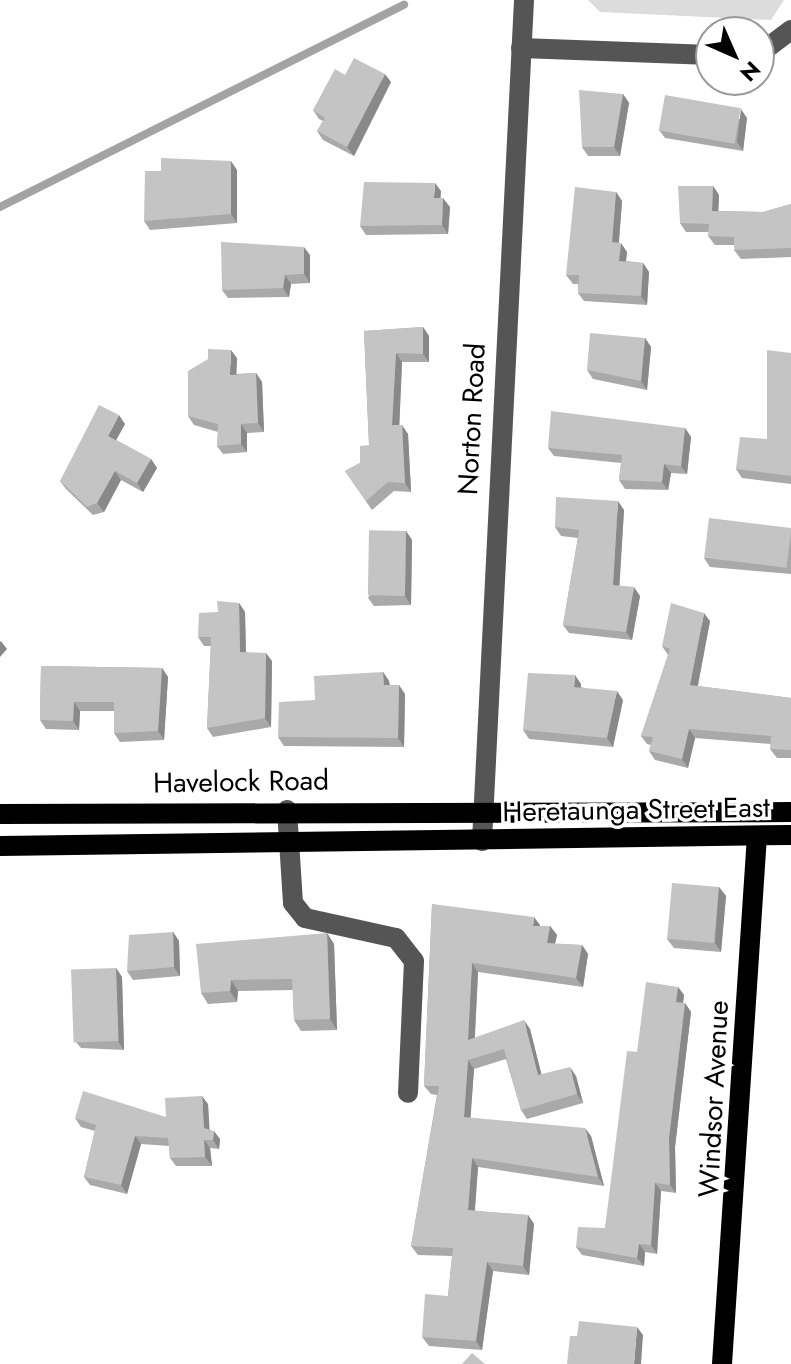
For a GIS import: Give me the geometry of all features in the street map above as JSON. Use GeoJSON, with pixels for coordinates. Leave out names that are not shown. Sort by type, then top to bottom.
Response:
{"type":"FeatureCollection","features":[{"type":"Feature","properties":{"kind":"main road","name":"Havelock Road"},"geometry":{"type":"LineString","coordinates":[[0,814],[483,807]]}},
{"type":"Feature","properties":{"kind":"main road","name":"Heretaunga Street East"},"geometry":{"type":"LineString","coordinates":[[483,807],[791,812]]}},
{"type":"Feature","properties":{"kind":"main road","name":"Heretaunga Street East"},"geometry":{"type":"LineString","coordinates":[[482,841],[791,835]]}},
{"type":"Feature","properties":{"kind":"main road","name":"Windsor Avenue"},"geometry":{"type":"LineString","coordinates":[[722,1364],[757,836]]}},
{"type":"Feature","properties":{"kind":"main road"},"geometry":{"type":"LineString","coordinates":[[0,846],[482,841]]}},
{"type":"Feature","properties":{"kind":"street","name":"Norton Road"},"geometry":{"type":"LineString","coordinates":[[482,841],[524,0]]}},
{"type":"Feature","properties":{"kind":"street"},"geometry":{"type":"LineString","coordinates":[[521,48],[695,54]]}},
{"type":"Feature","properties":{"kind":"street"},"geometry":{"type":"LineString","coordinates":[[287,810],[293,903],[305,918],[396,938],[414,961],[408,1093]]}},
{"type":"Feature","properties":{"kind":"shaded area"},"geometry":{"type":"Polygon","coordinates":[[[588,0],[784,0],[774,16],[600,12],[588,0]]]}},
{"type":"Feature","properties":{"kind":"building"},"geometry":{"type":"Polygon","coordinates":[[[354,58],[385,74],[347,147],[317,131],[325,118],[313,110],[335,69],[345,75],[354,58]]]}},
{"type":"Feature","properties":{"kind":"building"},"geometry":{"type":"Polygon","coordinates":[[[579,90],[623,94],[614,147],[582,147],[579,90]]]}},
{"type":"Feature","properties":{"kind":"building"},"geometry":{"type":"Polygon","coordinates":[[[665,95],[741,108],[735,144],[659,130],[665,95]]]}},
{"type":"Feature","properties":{"kind":"building"},"geometry":{"type":"Polygon","coordinates":[[[161,158],[231,161],[231,214],[144,221],[145,171],[161,171],[161,158]]]}},
{"type":"Feature","properties":{"kind":"building"},"geometry":{"type":"Polygon","coordinates":[[[364,182],[435,183],[434,198],[443,198],[442,225],[360,226],[364,182]]]}},
{"type":"Feature","properties":{"kind":"building"},"geometry":{"type":"Polygon","coordinates":[[[678,186],[713,186],[712,211],[763,212],[791,204],[791,248],[734,250],[734,237],[708,236],[709,224],[680,223],[678,186]]]}},
{"type":"Feature","properties":{"kind":"building"},"geometry":{"type":"Polygon","coordinates":[[[575,187],[616,192],[612,242],[621,243],[619,261],[643,263],[641,296],[578,293],[579,275],[566,275],[575,187]]]}},
{"type":"Feature","properties":{"kind":"building"},"geometry":{"type":"Polygon","coordinates":[[[221,242],[304,247],[304,274],[285,275],[283,288],[222,290],[221,242]]]}},
{"type":"Feature","properties":{"kind":"building"},"geometry":{"type":"Polygon","coordinates":[[[423,327],[423,354],[396,353],[392,425],[402,425],[405,483],[388,482],[366,501],[345,471],[360,463],[360,446],[369,445],[364,331],[423,327]]]}},
{"type":"Feature","properties":{"kind":"building"},"geometry":{"type":"Polygon","coordinates":[[[590,333],[645,338],[641,381],[587,370],[590,333]]]}},
{"type":"Feature","properties":{"kind":"building"},"geometry":{"type":"Polygon","coordinates":[[[208,349],[231,350],[230,375],[256,373],[258,423],[241,424],[241,444],[217,446],[218,424],[188,416],[188,371],[208,359],[208,349]]]}},
{"type":"Feature","properties":{"kind":"building"},"geometry":{"type":"Polygon","coordinates":[[[767,350],[791,353],[791,476],[736,469],[740,437],[767,439],[767,350]]]}},
{"type":"Feature","properties":{"kind":"building"},"geometry":{"type":"Polygon","coordinates":[[[99,405],[119,415],[108,436],[151,459],[137,483],[115,471],[97,503],[87,507],[60,481],[99,405]]]}},
{"type":"Feature","properties":{"kind":"building"},"geometry":{"type":"Polygon","coordinates":[[[551,411],[685,428],[681,466],[664,464],[662,482],[619,480],[622,455],[548,448],[551,411]]]}},
{"type":"Feature","properties":{"kind":"building"},"geometry":{"type":"Polygon","coordinates":[[[556,497],[618,501],[613,585],[634,587],[626,632],[563,625],[579,530],[555,527],[556,497]]]}},
{"type":"Feature","properties":{"kind":"building"},"geometry":{"type":"Polygon","coordinates":[[[709,518],[791,528],[787,568],[704,558],[709,518]]]}},
{"type":"Feature","properties":{"kind":"building"},"geometry":{"type":"Polygon","coordinates":[[[369,530],[406,531],[405,596],[368,595],[369,530]]]}},
{"type":"Feature","properties":{"kind":"building"},"geometry":{"type":"Polygon","coordinates":[[[217,601],[239,603],[240,652],[266,653],[265,718],[207,728],[211,637],[198,637],[199,613],[218,612],[217,601]]]}},
{"type":"Feature","properties":{"kind":"building"},"geometry":{"type":"Polygon","coordinates":[[[671,603],[704,613],[690,685],[791,698],[791,750],[770,749],[771,736],[689,729],[682,759],[649,751],[653,737],[641,736],[670,649],[662,646],[671,603]]]}},
{"type":"Feature","properties":{"kind":"building"},"geometry":{"type":"Polygon","coordinates":[[[41,666],[162,668],[158,731],[114,733],[114,702],[74,702],[73,721],[40,720],[41,666]]]}},
{"type":"Feature","properties":{"kind":"building"},"geometry":{"type":"Polygon","coordinates":[[[383,672],[384,685],[399,685],[398,738],[278,737],[279,702],[315,700],[314,676],[383,672]]]}},
{"type":"Feature","properties":{"kind":"building"},"geometry":{"type":"Polygon","coordinates":[[[528,673],[575,675],[574,687],[617,691],[607,738],[523,730],[528,673]]]}},
{"type":"Feature","properties":{"kind":"building"},"geometry":{"type":"Polygon","coordinates":[[[672,883],[719,887],[714,943],[667,939],[672,883]]]}},
{"type":"Feature","properties":{"kind":"building"},"geometry":{"type":"Polygon","coordinates":[[[432,904],[534,917],[533,926],[550,926],[547,943],[582,945],[576,978],[472,963],[468,1040],[524,1020],[538,1075],[570,1067],[577,1094],[521,1110],[504,1049],[468,1060],[464,1117],[585,1128],[598,1177],[472,1158],[468,1210],[528,1215],[523,1266],[487,1262],[476,1341],[422,1337],[425,1294],[448,1296],[453,1248],[411,1246],[439,1086],[424,1086],[432,904]]]}},
{"type":"Feature","properties":{"kind":"building"},"geometry":{"type":"Polygon","coordinates":[[[173,932],[174,967],[127,971],[129,935],[173,932]]]}},
{"type":"Feature","properties":{"kind":"building"},"geometry":{"type":"Polygon","coordinates":[[[327,933],[330,1019],[294,1020],[292,979],[231,980],[230,991],[201,993],[196,944],[327,933]]]}},
{"type":"Feature","properties":{"kind":"building"},"geometry":{"type":"Polygon","coordinates":[[[116,968],[119,1041],[74,1043],[71,970],[116,968]]]}},
{"type":"Feature","properties":{"kind":"building"},"geometry":{"type":"Polygon","coordinates":[[[646,982],[678,987],[676,1002],[685,1003],[669,1138],[670,1185],[655,1183],[651,1245],[639,1244],[637,1258],[576,1247],[578,1227],[605,1228],[627,1051],[637,1052],[646,982]]]}},
{"type":"Feature","properties":{"kind":"building"},"geometry":{"type":"Polygon","coordinates":[[[83,1091],[166,1117],[165,1098],[202,1096],[204,1128],[214,1131],[213,1140],[204,1140],[205,1157],[170,1158],[168,1138],[135,1136],[121,1185],[84,1177],[96,1125],[75,1118],[83,1091]]]}},
{"type":"Feature","properties":{"kind":"building"},"geometry":{"type":"Polygon","coordinates":[[[579,1321],[637,1327],[634,1364],[567,1364],[570,1336],[577,1336],[579,1321]]]}},
{"type":"Feature","properties":{"kind":"building"},"geometry":{"type":"Polygon","coordinates":[[[472,1353],[485,1364],[462,1364],[472,1353]]]}},
{"type":"Feature","properties":{"kind":"waterway"},"geometry":{"type":"LineString","coordinates":[[0,207],[404,5]]}}]}
